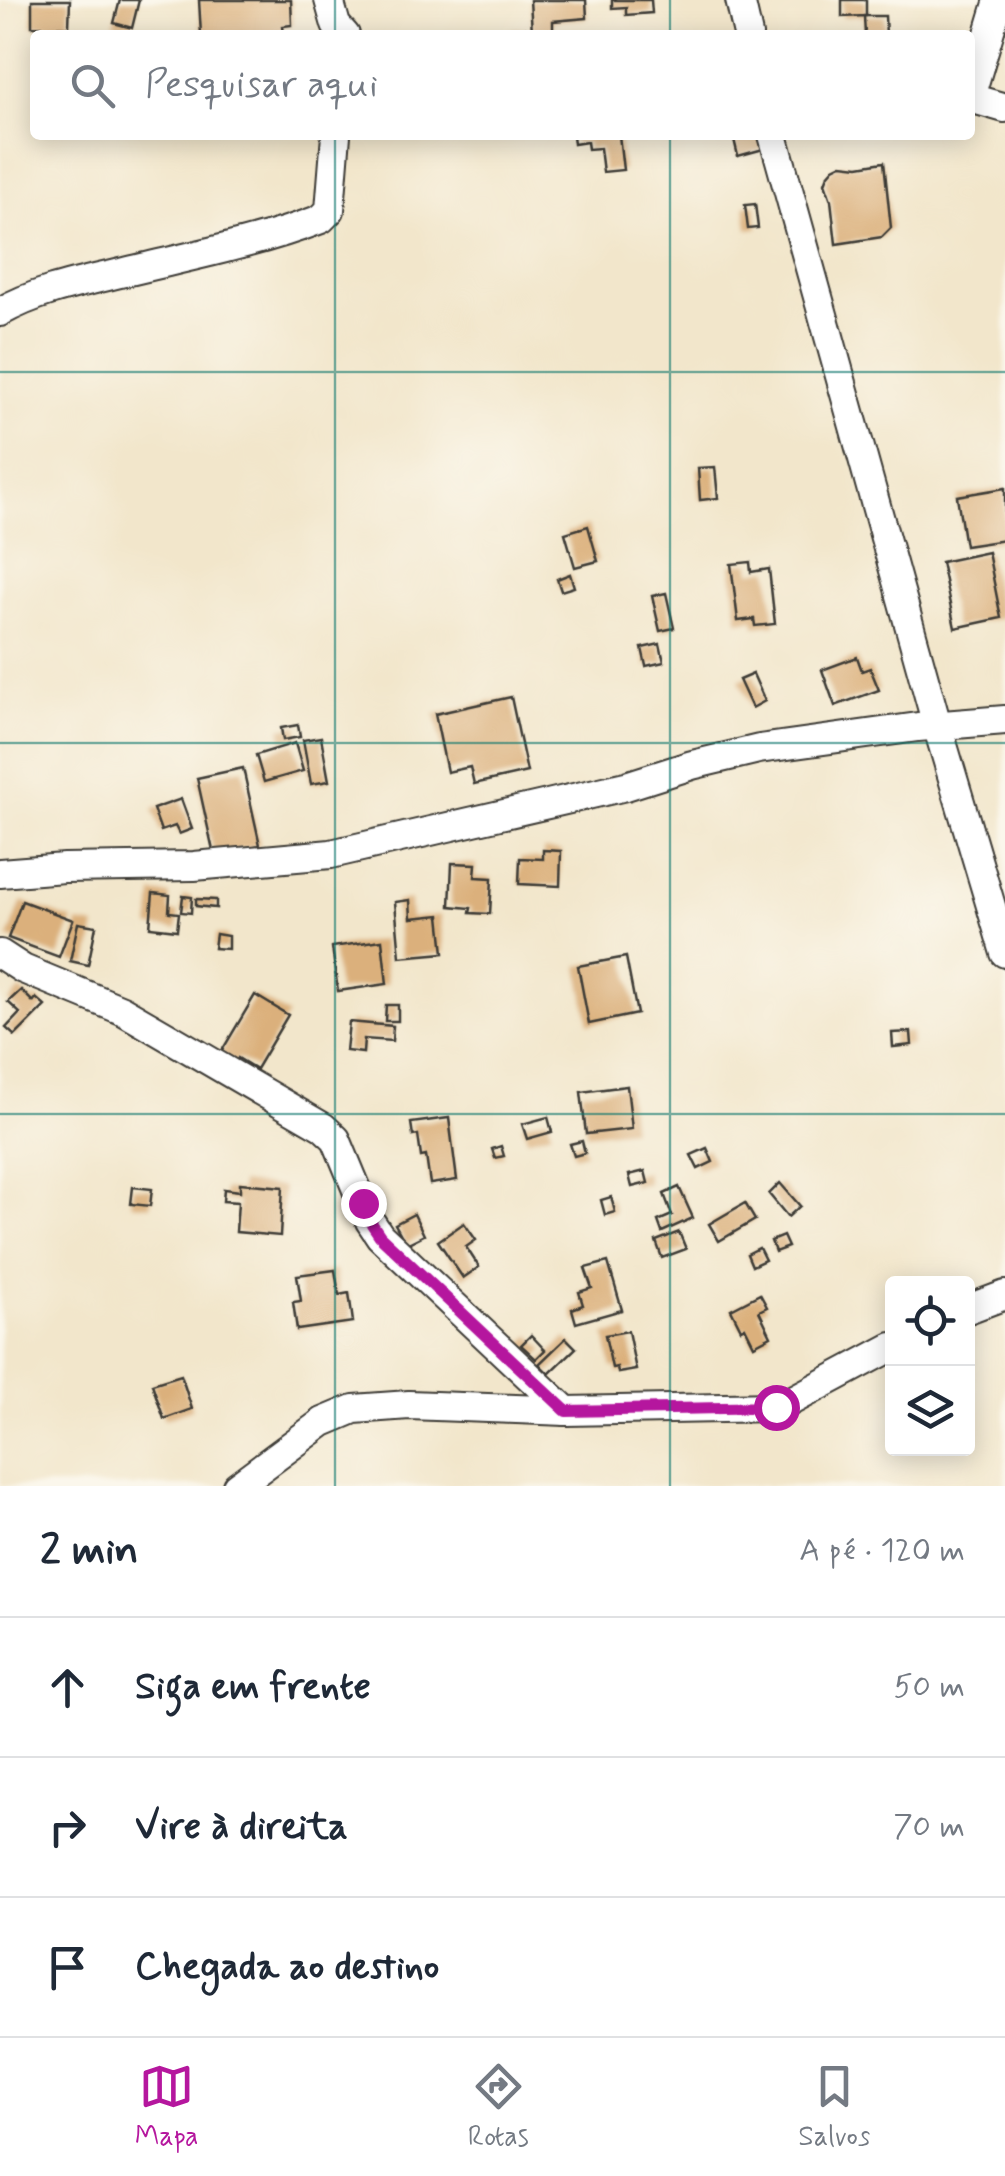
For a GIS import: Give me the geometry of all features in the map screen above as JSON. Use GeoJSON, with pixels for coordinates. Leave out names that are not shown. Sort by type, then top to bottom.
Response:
{"type":"FeatureCollection","features":[{"type":"Feature","properties":{"kind":"street"},"geometry":{"type":"LineString","coordinates":[[330,0],[340,30]]}},
{"type":"Feature","properties":{"kind":"street"},"geometry":{"type":"LineString","coordinates":[[740,0],[747,30]]}},
{"type":"Feature","properties":{"kind":"street"},"geometry":{"type":"LineString","coordinates":[[975,81],[999,0]]}},
{"type":"Feature","properties":{"kind":"street"},"geometry":{"type":"LineString","coordinates":[[975,99],[1005,108]]}},
{"type":"Feature","properties":{"kind":"street"},"geometry":{"type":"LineString","coordinates":[[0,312],[18,301],[74,284],[213,252],[321,219],[330,210],[336,140]]}},
{"type":"Feature","properties":{"kind":"street"},"geometry":{"type":"LineString","coordinates":[[774,140],[1005,953]]}},
{"type":"Feature","properties":{"kind":"street"},"geometry":{"type":"LineString","coordinates":[[0,873],[194,866],[330,854],[626,786],[758,749],[1005,720]]}},
{"type":"Feature","properties":{"kind":"street"},"geometry":{"type":"LineString","coordinates":[[0,954],[23,969],[122,1010],[323,1127],[336,1139],[380,1236],[566,1411]]}},
{"type":"Feature","properties":{"kind":"street"},"geometry":{"type":"LineString","coordinates":[[975,1306],[1005,1295]]}},
{"type":"Feature","properties":{"kind":"street"},"geometry":{"type":"LineString","coordinates":[[237,1486],[322,1422],[354,1408],[409,1405],[566,1411],[776,1407],[885,1351]]}},
{"type":"Feature","properties":{"kind":"building"},"geometry":{"type":"Polygon","coordinates":[[[32,0],[70,0],[69,27],[32,26],[32,0]]]}},
{"type":"Feature","properties":{"kind":"building"},"geometry":{"type":"Polygon","coordinates":[[[120,0],[139,0],[132,28],[114,23],[120,0]]]}},
{"type":"Feature","properties":{"kind":"building"},"geometry":{"type":"Polygon","coordinates":[[[199,0],[291,0],[292,25],[283,26],[283,30],[201,30],[199,0]]]}},
{"type":"Feature","properties":{"kind":"building"},"geometry":{"type":"Polygon","coordinates":[[[530,0],[586,0],[587,18],[553,21],[553,30],[532,30],[530,0]]]}},
{"type":"Feature","properties":{"kind":"building"},"geometry":{"type":"Polygon","coordinates":[[[612,0],[651,0],[652,13],[626,15],[626,7],[612,8],[612,0]]]}},
{"type":"Feature","properties":{"kind":"building"},"geometry":{"type":"Polygon","coordinates":[[[842,0],[866,0],[866,16],[842,17],[842,0]]]}},
{"type":"Feature","properties":{"kind":"building"},"geometry":{"type":"Polygon","coordinates":[[[864,16],[885,16],[886,30],[865,30],[864,16]]]}},
{"type":"Feature","properties":{"kind":"building"},"geometry":{"type":"Polygon","coordinates":[[[574,140],[620,140],[623,170],[603,172],[600,148],[588,149],[587,142],[574,144],[574,140]]]}},
{"type":"Feature","properties":{"kind":"building"},"geometry":{"type":"Polygon","coordinates":[[[734,140],[765,140],[767,148],[738,156],[734,140]]]}},
{"type":"Feature","properties":{"kind":"building"},"geometry":{"type":"Polygon","coordinates":[[[884,162],[891,228],[882,237],[836,244],[825,183],[828,175],[842,164],[884,162]]]}},
{"type":"Feature","properties":{"kind":"building"},"geometry":{"type":"Polygon","coordinates":[[[755,204],[758,228],[748,229],[745,205],[755,204]]]}},
{"type":"Feature","properties":{"kind":"building"},"geometry":{"type":"Polygon","coordinates":[[[715,467],[718,498],[700,500],[698,468],[715,467]]]}},
{"type":"Feature","properties":{"kind":"building"},"geometry":{"type":"Polygon","coordinates":[[[1005,488],[1005,540],[965,546],[957,496],[1005,488]]]}},
{"type":"Feature","properties":{"kind":"building"},"geometry":{"type":"Polygon","coordinates":[[[588,526],[598,561],[575,567],[565,533],[588,526]]]}},
{"type":"Feature","properties":{"kind":"building"},"geometry":{"type":"Polygon","coordinates":[[[988,552],[1001,618],[955,628],[941,562],[988,552]]]}},
{"type":"Feature","properties":{"kind":"building"},"geometry":{"type":"Polygon","coordinates":[[[750,562],[751,572],[769,569],[775,624],[755,626],[754,619],[738,621],[731,564],[750,562]]]}},
{"type":"Feature","properties":{"kind":"building"},"geometry":{"type":"Polygon","coordinates":[[[570,574],[574,587],[561,591],[557,579],[570,574]]]}},
{"type":"Feature","properties":{"kind":"building"},"geometry":{"type":"Polygon","coordinates":[[[666,593],[674,628],[660,631],[652,596],[666,593]]]}},
{"type":"Feature","properties":{"kind":"building"},"geometry":{"type":"Polygon","coordinates":[[[660,644],[664,662],[646,666],[642,648],[660,644]]]}},
{"type":"Feature","properties":{"kind":"building"},"geometry":{"type":"Polygon","coordinates":[[[857,657],[862,671],[870,668],[879,690],[835,706],[822,670],[857,657]]]}},
{"type":"Feature","properties":{"kind":"building"},"geometry":{"type":"Polygon","coordinates":[[[753,674],[765,701],[752,708],[739,680],[753,674]]]}},
{"type":"Feature","properties":{"kind":"building"},"geometry":{"type":"Polygon","coordinates":[[[511,697],[527,772],[474,784],[470,767],[447,772],[435,714],[511,697]]]}},
{"type":"Feature","properties":{"kind":"building"},"geometry":{"type":"Polygon","coordinates":[[[298,725],[300,737],[283,740],[281,728],[298,725]]]}},
{"type":"Feature","properties":{"kind":"building"},"geometry":{"type":"Polygon","coordinates":[[[321,737],[329,781],[311,784],[303,740],[321,737]]]}},
{"type":"Feature","properties":{"kind":"building"},"geometry":{"type":"Polygon","coordinates":[[[295,743],[303,771],[264,782],[256,755],[295,743]]]}},
{"type":"Feature","properties":{"kind":"building"},"geometry":{"type":"Polygon","coordinates":[[[243,768],[260,845],[214,855],[197,778],[243,768]]]}},
{"type":"Feature","properties":{"kind":"building"},"geometry":{"type":"Polygon","coordinates":[[[181,799],[192,829],[179,834],[175,826],[161,831],[153,809],[181,799]]]}},
{"type":"Feature","properties":{"kind":"building"},"geometry":{"type":"Polygon","coordinates":[[[543,850],[561,851],[560,886],[519,884],[520,858],[543,859],[543,850]]]}},
{"type":"Feature","properties":{"kind":"building"},"geometry":{"type":"Polygon","coordinates":[[[452,863],[476,864],[475,877],[492,878],[490,914],[450,906],[452,863]]]}},
{"type":"Feature","properties":{"kind":"building"},"geometry":{"type":"Polygon","coordinates":[[[153,893],[170,895],[169,912],[179,913],[177,930],[150,927],[153,893]]]}},
{"type":"Feature","properties":{"kind":"building"},"geometry":{"type":"Polygon","coordinates":[[[183,896],[192,897],[191,913],[181,912],[183,896]]]}},
{"type":"Feature","properties":{"kind":"building"},"geometry":{"type":"Polygon","coordinates":[[[196,899],[216,900],[216,908],[196,906],[196,899]]]}},
{"type":"Feature","properties":{"kind":"building"},"geometry":{"type":"Polygon","coordinates":[[[410,900],[411,918],[440,915],[444,953],[400,957],[395,902],[410,900]]]}},
{"type":"Feature","properties":{"kind":"building"},"geometry":{"type":"Polygon","coordinates":[[[22,901],[73,920],[59,957],[8,938],[22,901]]]}},
{"type":"Feature","properties":{"kind":"building"},"geometry":{"type":"Polygon","coordinates":[[[78,923],[96,926],[88,965],[70,961],[78,923]]]}},
{"type":"Feature","properties":{"kind":"building"},"geometry":{"type":"Polygon","coordinates":[[[216,934],[228,936],[228,949],[214,948],[216,934]]]}},
{"type":"Feature","properties":{"kind":"building"},"geometry":{"type":"Polygon","coordinates":[[[382,940],[387,984],[338,991],[332,947],[382,940]]]}},
{"type":"Feature","properties":{"kind":"building"},"geometry":{"type":"Polygon","coordinates":[[[626,957],[637,1014],[589,1024],[578,966],[626,957]]]}},
{"type":"Feature","properties":{"kind":"building"},"geometry":{"type":"Polygon","coordinates":[[[21,990],[33,1002],[36,998],[45,1006],[15,1036],[6,1028],[20,1013],[8,1002],[21,990]]]}},
{"type":"Feature","properties":{"kind":"building"},"geometry":{"type":"Polygon","coordinates":[[[255,995],[288,1015],[256,1069],[238,1058],[236,1063],[220,1054],[255,995]]]}},
{"type":"Feature","properties":{"kind":"building"},"geometry":{"type":"Polygon","coordinates":[[[386,1005],[398,1005],[398,1021],[385,1021],[386,1005]]]}},
{"type":"Feature","properties":{"kind":"building"},"geometry":{"type":"Polygon","coordinates":[[[349,1022],[393,1026],[392,1041],[364,1039],[363,1053],[346,1051],[349,1022]]]}},
{"type":"Feature","properties":{"kind":"building"},"geometry":{"type":"Polygon","coordinates":[[[911,1032],[912,1045],[893,1047],[892,1033],[911,1032]]]}},
{"type":"Feature","properties":{"kind":"building"},"geometry":{"type":"Polygon","coordinates":[[[627,1086],[632,1129],[586,1134],[581,1092],[627,1086]]]}},
{"type":"Feature","properties":{"kind":"building"},"geometry":{"type":"Polygon","coordinates":[[[548,1117],[552,1132],[527,1139],[522,1124],[548,1117]]]}},
{"type":"Feature","properties":{"kind":"building"},"geometry":{"type":"Polygon","coordinates":[[[449,1118],[457,1180],[430,1184],[426,1156],[421,1157],[418,1135],[413,1136],[411,1123],[449,1118]]]}},
{"type":"Feature","properties":{"kind":"building"},"geometry":{"type":"Polygon","coordinates":[[[582,1141],[585,1153],[574,1156],[570,1144],[582,1141]]]}},
{"type":"Feature","properties":{"kind":"building"},"geometry":{"type":"Polygon","coordinates":[[[501,1146],[504,1156],[495,1158],[492,1149],[501,1146]]]}},
{"type":"Feature","properties":{"kind":"building"},"geometry":{"type":"Polygon","coordinates":[[[707,1148],[713,1162],[698,1169],[691,1155],[707,1148]]]}},
{"type":"Feature","properties":{"kind":"building"},"geometry":{"type":"Polygon","coordinates":[[[645,1171],[648,1183],[632,1187],[629,1175],[645,1171]]]}},
{"type":"Feature","properties":{"kind":"building"},"geometry":{"type":"Polygon","coordinates":[[[240,1183],[283,1187],[280,1236],[236,1232],[238,1202],[223,1201],[224,1189],[240,1191],[240,1183]]]}},
{"type":"Feature","properties":{"kind":"building"},"geometry":{"type":"Polygon","coordinates":[[[780,1183],[800,1206],[788,1217],[769,1194],[780,1183]]]}},
{"type":"Feature","properties":{"kind":"building"},"geometry":{"type":"Polygon","coordinates":[[[133,1187],[152,1189],[150,1206],[131,1204],[133,1187]]]}},
{"type":"Feature","properties":{"kind":"building"},"geometry":{"type":"Polygon","coordinates":[[[679,1187],[693,1218],[662,1232],[658,1221],[672,1215],[664,1194],[679,1187]]]}},
{"type":"Feature","properties":{"kind":"building"},"geometry":{"type":"Polygon","coordinates":[[[611,1197],[615,1212],[605,1215],[601,1200],[611,1197]]]}},
{"type":"Feature","properties":{"kind":"building"},"geometry":{"type":"Polygon","coordinates":[[[745,1203],[755,1220],[719,1241],[709,1224],[745,1203]]]}},
{"type":"Feature","properties":{"kind":"building"},"geometry":{"type":"Polygon","coordinates":[[[414,1214],[424,1235],[406,1244],[395,1224],[414,1214]]]}},
{"type":"Feature","properties":{"kind":"building"},"geometry":{"type":"Polygon","coordinates":[[[464,1223],[476,1240],[466,1247],[479,1267],[463,1278],[438,1241],[464,1223]]]}},
{"type":"Feature","properties":{"kind":"building"},"geometry":{"type":"Polygon","coordinates":[[[679,1232],[686,1249],[662,1258],[656,1241],[679,1232]]]}},
{"type":"Feature","properties":{"kind":"building"},"geometry":{"type":"Polygon","coordinates":[[[783,1236],[788,1247],[775,1252],[771,1241],[783,1236]]]}},
{"type":"Feature","properties":{"kind":"building"},"geometry":{"type":"Polygon","coordinates":[[[759,1248],[765,1260],[752,1266],[747,1254],[759,1248]]]}},
{"type":"Feature","properties":{"kind":"building"},"geometry":{"type":"Polygon","coordinates":[[[608,1262],[622,1310],[576,1323],[572,1309],[583,1305],[579,1292],[592,1288],[585,1268],[608,1262]]]}},
{"type":"Feature","properties":{"kind":"building"},"geometry":{"type":"Polygon","coordinates":[[[335,1270],[339,1295],[349,1293],[353,1322],[297,1330],[293,1302],[301,1301],[297,1275],[335,1270]]]}},
{"type":"Feature","properties":{"kind":"building"},"geometry":{"type":"Polygon","coordinates":[[[760,1294],[767,1307],[759,1311],[771,1336],[754,1345],[731,1309],[760,1294]]]}},
{"type":"Feature","properties":{"kind":"building"},"geometry":{"type":"Polygon","coordinates":[[[628,1331],[636,1370],[618,1373],[617,1367],[612,1368],[605,1335],[628,1331]]]}},
{"type":"Feature","properties":{"kind":"building"},"geometry":{"type":"Polygon","coordinates":[[[531,1335],[545,1350],[536,1359],[521,1345],[531,1335]]]}},
{"type":"Feature","properties":{"kind":"building"},"geometry":{"type":"Polygon","coordinates":[[[566,1338],[576,1348],[549,1374],[539,1364],[566,1338]]]}},
{"type":"Feature","properties":{"kind":"building"},"geometry":{"type":"Polygon","coordinates":[[[181,1375],[192,1409],[164,1419],[152,1384],[181,1375]]]}},
{"type":"Feature","properties":{"kind":"route"},"geometry":{"type":"LineString","coordinates":[[363,1203],[380,1236],[566,1411],[776,1407]]}}]}
